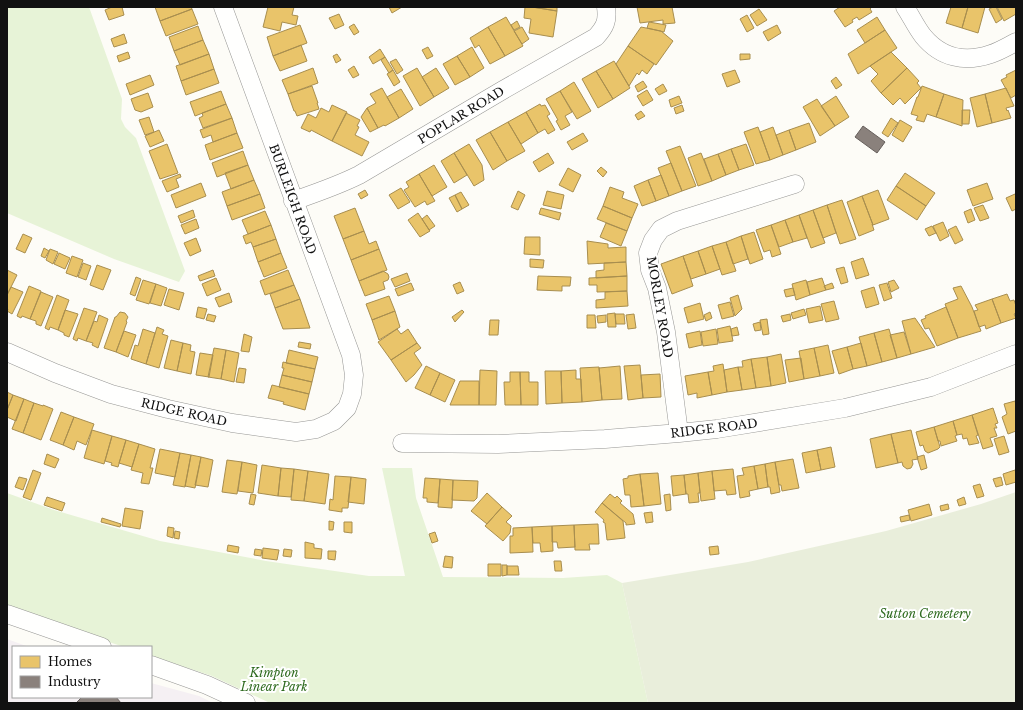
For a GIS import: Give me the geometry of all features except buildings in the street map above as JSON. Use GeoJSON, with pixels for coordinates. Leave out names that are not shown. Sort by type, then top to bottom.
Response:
{"type":"FeatureCollection","features":[{"type":"Feature","properties":{"kind":"street","name":"BURLEIGH ROAD"},"geometry":{"type":"LineString","coordinates":[[223,7],[293,201],[351,355],[354,375],[352,394]]}},
{"type":"Feature","properties":{"kind":"street","name":"POPLAR ROAD"},"geometry":{"type":"LineString","coordinates":[[293,201],[332,188],[359,175],[596,37],[606,22],[606,7]]}},
{"type":"Feature","properties":{"kind":"street"},"geometry":{"type":"LineString","coordinates":[[905,7],[922,35],[941,53],[953,57],[965,59],[978,58],[993,54],[1016,42]]}},
{"type":"Feature","properties":{"kind":"street","name":"MORLEY ROAD"},"geometry":{"type":"LineString","coordinates":[[679,433],[666,332],[657,288],[650,270],[648,253],[653,240],[661,229],[677,221],[795,184]]}},
{"type":"Feature","properties":{"kind":"street","name":"RIDGE ROAD"},"geometry":{"type":"LineString","coordinates":[[7,352],[55,373],[111,394],[168,409],[232,423],[296,432],[316,429],[334,421],[347,408],[352,394]]}},
{"type":"Feature","properties":{"kind":"street","name":"RIDGE ROAD"},"geometry":{"type":"LineString","coordinates":[[402,443],[498,444],[605,439],[725,428],[845,408],[931,387],[1016,354]]}},
{"type":"Feature","properties":{"kind":"street"},"geometry":{"type":"LineString","coordinates":[[7,614],[99,646]]}},
{"type":"Feature","properties":{"kind":"street"},"geometry":{"type":"LineString","coordinates":[[152,665],[207,685],[246,703]]}},
{"type":"Feature","properties":{"kind":"shaded area"},"geometry":{"type":"Polygon","coordinates":[[[7,639],[26,646],[12,646],[12,698],[152,698],[152,683],[199,696],[213,703],[7,703],[7,639]]]}},
{"type":"Feature","properties":{"kind":"green space"},"geometry":{"type":"Polygon","coordinates":[[[7,7],[89,7],[122,99],[121,119],[125,127],[136,138],[185,271],[179,282],[114,259],[7,213],[7,7]]]}},
{"type":"Feature","properties":{"kind":"green space","name":"Kimpton Linear Park"},"geometry":{"type":"Polygon","coordinates":[[[382,468],[412,468],[416,498],[443,577],[563,578],[607,575],[622,583],[648,703],[270,703],[212,676],[152,656],[152,646],[121,646],[7,608],[7,493],[54,510],[160,541],[266,561],[369,576],[405,576],[382,468]]]}},
{"type":"Feature","properties":{"kind":"green space","name":"Sutton Cemetery"},"geometry":{"type":"Polygon","coordinates":[[[1016,492],[1016,703],[648,703],[622,583],[748,562],[886,531],[981,504],[1016,492]]]}}]}
